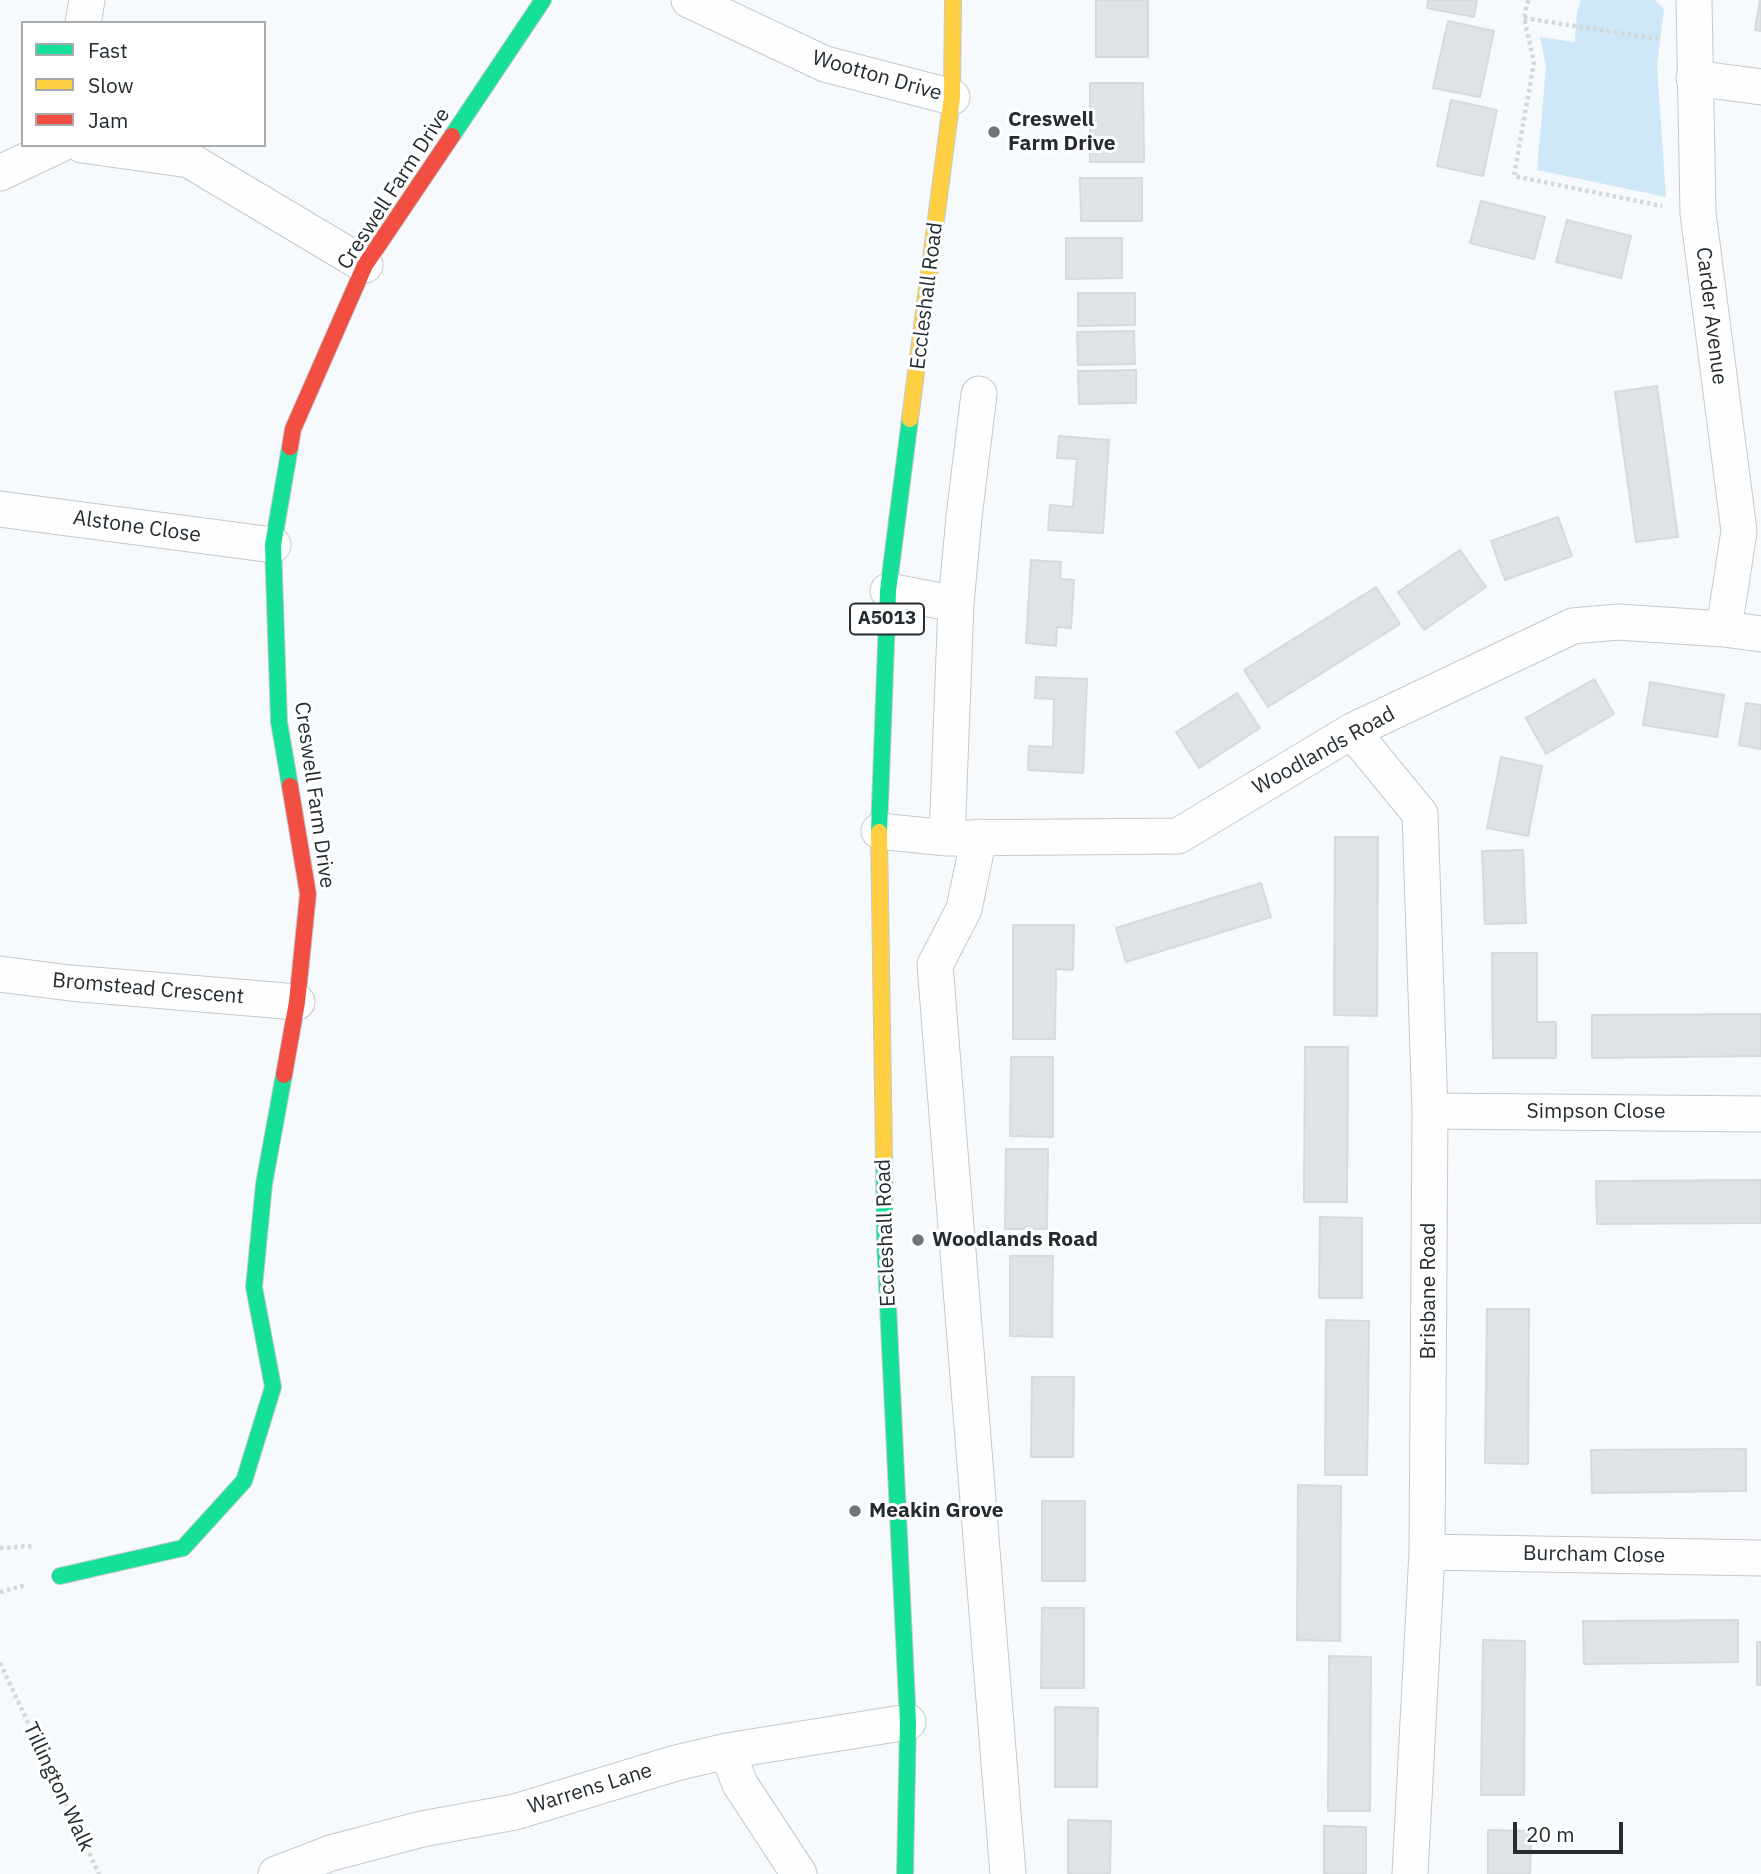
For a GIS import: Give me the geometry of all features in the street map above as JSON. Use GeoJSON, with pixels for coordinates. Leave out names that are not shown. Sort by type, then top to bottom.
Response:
{"type":"FeatureCollection","features":[{"type":"Feature","properties":{"kind":"main road","name":"Creswell Farm Drive"},"geometry":{"type":"LineString","coordinates":[[60,1576],[183,1548],[244,1481],[273,1387],[254,1287],[264,1184],[297,1002],[308,894],[279,722],[273,545],[293,429],[365,265],[543,0]]}},
{"type":"Feature","properties":{"kind":"main road","name":"Eccleshall Road"},"geometry":{"type":"LineString","coordinates":[[905,1874],[908,1722],[885,1243],[879,831],[888,592],[952,97],[953,0]]}},
{"type":"Feature","properties":{"kind":"street"},"geometry":{"type":"LineString","coordinates":[[83,21],[87,0]]}},
{"type":"Feature","properties":{"kind":"street","name":"Wootton Drive"},"geometry":{"type":"LineString","coordinates":[[689,0],[825,64],[952,97]]}},
{"type":"Feature","properties":{"kind":"street","name":"Carder Avenue"},"geometry":{"type":"LineString","coordinates":[[1694,0],[1698,214],[1739,531],[1724,629]]}},
{"type":"Feature","properties":{"kind":"street"},"geometry":{"type":"LineString","coordinates":[[1694,61],[1761,87]]}},
{"type":"Feature","properties":{"kind":"street"},"geometry":{"type":"LineString","coordinates":[[0,173],[55,147]]}},
{"type":"Feature","properties":{"kind":"street"},"geometry":{"type":"LineString","coordinates":[[96,147],[189,160],[365,265]]}},
{"type":"Feature","properties":{"kind":"street"},"geometry":{"type":"LineString","coordinates":[[979,394],[956,604],[964,909],[935,965],[1008,1874]]}},
{"type":"Feature","properties":{"kind":"street","name":"Alstone Close"},"geometry":{"type":"LineString","coordinates":[[0,509],[273,545]]}},
{"type":"Feature","properties":{"kind":"street"},"geometry":{"type":"LineString","coordinates":[[888,592],[956,604]]}},
{"type":"Feature","properties":{"kind":"street","name":"Woodlands Road"},"geometry":{"type":"LineString","coordinates":[[879,831],[963,837],[1178,836],[1352,731],[1573,626],[1618,622],[1761,634]]}},
{"type":"Feature","properties":{"kind":"street","name":"Brisbane Road"},"geometry":{"type":"LineString","coordinates":[[1352,731],[1420,814],[1430,1111],[1427,1552],[1410,1874]]}},
{"type":"Feature","properties":{"kind":"street","name":"Bromstead Crescent"},"geometry":{"type":"LineString","coordinates":[[0,974],[69,983],[297,1002]]}},
{"type":"Feature","properties":{"kind":"street","name":"Simpson Close"},"geometry":{"type":"LineString","coordinates":[[1430,1111],[1761,1114]]}},
{"type":"Feature","properties":{"kind":"street","name":"Burcham Close"},"geometry":{"type":"LineString","coordinates":[[1427,1552],[1761,1558]]}},
{"type":"Feature","properties":{"kind":"street","name":"Warrens Lane"},"geometry":{"type":"LineString","coordinates":[[276,1874],[331,1853],[422,1829],[515,1812],[676,1763],[727,1751],[908,1722]]}},
{"type":"Feature","properties":{"kind":"street"},"geometry":{"type":"LineString","coordinates":[[727,1751],[740,1784],[799,1874]]}},
{"type":"Feature","properties":{"kind":"path"},"geometry":{"type":"LineString","coordinates":[[1528,0],[1524,18],[1534,62],[1514,176],[1698,214]]}},
{"type":"Feature","properties":{"kind":"path"},"geometry":{"type":"LineString","coordinates":[[1524,18],[1694,61]]}},
{"type":"Feature","properties":{"kind":"path","name":"Tillington Walk"},"geometry":{"type":"LineString","coordinates":[[0,1663],[99,1874]]}},
{"type":"Feature","properties":{"kind":"shaded area"},"geometry":{"type":"Polygon","coordinates":[[[1581,0],[1655,0],[1664,9],[1657,65],[1666,197],[1537,170],[1546,67],[1540,37],[1575,42],[1577,11],[1581,0]]]}},
{"type":"Feature","properties":{"kind":"building"},"geometry":{"type":"Polygon","coordinates":[[[1096,0],[1148,0],[1148,57],[1096,57],[1096,0]]]}},
{"type":"Feature","properties":{"kind":"building"},"geometry":{"type":"Polygon","coordinates":[[[1428,0],[1477,0],[1474,17],[1427,8],[1428,0]]]}},
{"type":"Feature","properties":{"kind":"building"},"geometry":{"type":"Polygon","coordinates":[[[1761,0],[1761,31],[1755,30],[1761,0]]]}},
{"type":"Feature","properties":{"kind":"building"},"geometry":{"type":"Polygon","coordinates":[[[1448,21],[1494,31],[1480,97],[1433,88],[1448,21]]]}},
{"type":"Feature","properties":{"kind":"building"},"geometry":{"type":"Polygon","coordinates":[[[1090,83],[1143,83],[1144,162],[1090,162],[1090,83]]]}},
{"type":"Feature","properties":{"kind":"building"},"geometry":{"type":"Polygon","coordinates":[[[1451,100],[1497,110],[1483,176],[1437,166],[1451,100]]]}},
{"type":"Feature","properties":{"kind":"building"},"geometry":{"type":"Polygon","coordinates":[[[1080,178],[1142,178],[1142,221],[1081,221],[1080,178]]]}},
{"type":"Feature","properties":{"kind":"building"},"geometry":{"type":"Polygon","coordinates":[[[1481,201],[1545,217],[1534,259],[1470,243],[1481,201]]]}},
{"type":"Feature","properties":{"kind":"building"},"geometry":{"type":"Polygon","coordinates":[[[1567,220],[1631,236],[1621,278],[1556,262],[1567,220]]]}},
{"type":"Feature","properties":{"kind":"building"},"geometry":{"type":"Polygon","coordinates":[[[1066,238],[1122,238],[1122,278],[1066,279],[1066,238]]]}},
{"type":"Feature","properties":{"kind":"building"},"geometry":{"type":"Polygon","coordinates":[[[1078,293],[1135,293],[1135,325],[1078,326],[1078,293]]]}},
{"type":"Feature","properties":{"kind":"building"},"geometry":{"type":"Polygon","coordinates":[[[1134,331],[1135,364],[1078,365],[1077,332],[1134,331]]]}},
{"type":"Feature","properties":{"kind":"building"},"geometry":{"type":"Polygon","coordinates":[[[1136,370],[1136,403],[1079,404],[1078,371],[1136,370]]]}},
{"type":"Feature","properties":{"kind":"building"},"geometry":{"type":"Polygon","coordinates":[[[1657,386],[1678,537],[1636,542],[1615,392],[1657,386]]]}},
{"type":"Feature","properties":{"kind":"building"},"geometry":{"type":"Polygon","coordinates":[[[1059,436],[1109,440],[1103,533],[1048,530],[1050,505],[1073,507],[1077,459],[1057,458],[1059,436]]]}},
{"type":"Feature","properties":{"kind":"building"},"geometry":{"type":"Polygon","coordinates":[[[1558,517],[1572,556],[1505,580],[1491,541],[1558,517]]]}},
{"type":"Feature","properties":{"kind":"building"},"geometry":{"type":"Polygon","coordinates":[[[1460,550],[1486,587],[1424,630],[1398,592],[1460,550]]]}},
{"type":"Feature","properties":{"kind":"building"},"geometry":{"type":"Polygon","coordinates":[[[1031,560],[1061,562],[1060,579],[1074,580],[1071,628],[1057,627],[1056,646],[1026,643],[1031,560]]]}},
{"type":"Feature","properties":{"kind":"building"},"geometry":{"type":"Polygon","coordinates":[[[1376,587],[1400,624],[1268,707],[1244,670],[1376,587]]]}},
{"type":"Feature","properties":{"kind":"building"},"geometry":{"type":"Polygon","coordinates":[[[1036,677],[1087,679],[1083,773],[1028,770],[1029,746],[1053,747],[1054,699],[1035,698],[1036,677]]]}},
{"type":"Feature","properties":{"kind":"building"},"geometry":{"type":"Polygon","coordinates":[[[1594,679],[1614,714],[1546,754],[1526,718],[1594,679]]]}},
{"type":"Feature","properties":{"kind":"building"},"geometry":{"type":"Polygon","coordinates":[[[1650,682],[1724,695],[1717,737],[1643,725],[1650,682]]]}},
{"type":"Feature","properties":{"kind":"building"},"geometry":{"type":"Polygon","coordinates":[[[1237,693],[1260,728],[1199,768],[1176,732],[1237,693]]]}},
{"type":"Feature","properties":{"kind":"building"},"geometry":{"type":"Polygon","coordinates":[[[1746,703],[1761,705],[1761,749],[1739,745],[1746,703]]]}},
{"type":"Feature","properties":{"kind":"building"},"geometry":{"type":"Polygon","coordinates":[[[1501,757],[1542,766],[1528,836],[1487,828],[1501,757]]]}},
{"type":"Feature","properties":{"kind":"building"},"geometry":{"type":"Polygon","coordinates":[[[1335,837],[1378,837],[1377,1016],[1334,1015],[1335,837]]]}},
{"type":"Feature","properties":{"kind":"building"},"geometry":{"type":"Polygon","coordinates":[[[1523,850],[1526,923],[1485,924],[1482,851],[1523,850]]]}},
{"type":"Feature","properties":{"kind":"building"},"geometry":{"type":"Polygon","coordinates":[[[1261,883],[1271,917],[1126,962],[1116,928],[1261,883]]]}},
{"type":"Feature","properties":{"kind":"building"},"geometry":{"type":"Polygon","coordinates":[[[1013,925],[1074,925],[1073,970],[1056,969],[1055,1039],[1013,1039],[1013,925]]]}},
{"type":"Feature","properties":{"kind":"building"},"geometry":{"type":"Polygon","coordinates":[[[1492,953],[1537,953],[1537,1022],[1556,1022],[1556,1058],[1493,1058],[1492,953]]]}},
{"type":"Feature","properties":{"kind":"building"},"geometry":{"type":"Polygon","coordinates":[[[1761,1014],[1761,1056],[1592,1058],[1592,1015],[1761,1014]]]}},
{"type":"Feature","properties":{"kind":"building"},"geometry":{"type":"Polygon","coordinates":[[[1305,1047],[1348,1047],[1347,1202],[1304,1202],[1305,1047]]]}},
{"type":"Feature","properties":{"kind":"building"},"geometry":{"type":"Polygon","coordinates":[[[1011,1057],[1053,1057],[1053,1137],[1010,1136],[1011,1057]]]}},
{"type":"Feature","properties":{"kind":"building"},"geometry":{"type":"Polygon","coordinates":[[[1006,1149],[1048,1149],[1047,1229],[1005,1229],[1006,1149]]]}},
{"type":"Feature","properties":{"kind":"building"},"geometry":{"type":"Polygon","coordinates":[[[1761,1180],[1761,1223],[1597,1224],[1596,1181],[1761,1180]]]}},
{"type":"Feature","properties":{"kind":"building"},"geometry":{"type":"Polygon","coordinates":[[[1320,1217],[1362,1218],[1362,1298],[1319,1298],[1320,1217]]]}},
{"type":"Feature","properties":{"kind":"building"},"geometry":{"type":"Polygon","coordinates":[[[1010,1256],[1053,1256],[1052,1337],[1010,1336],[1010,1256]]]}},
{"type":"Feature","properties":{"kind":"building"},"geometry":{"type":"Polygon","coordinates":[[[1487,1309],[1529,1309],[1528,1464],[1485,1463],[1487,1309]]]}},
{"type":"Feature","properties":{"kind":"building"},"geometry":{"type":"Polygon","coordinates":[[[1326,1320],[1369,1321],[1367,1475],[1325,1475],[1326,1320]]]}},
{"type":"Feature","properties":{"kind":"building"},"geometry":{"type":"Polygon","coordinates":[[[1032,1377],[1074,1377],[1073,1457],[1031,1457],[1032,1377]]]}},
{"type":"Feature","properties":{"kind":"building"},"geometry":{"type":"Polygon","coordinates":[[[1746,1449],[1746,1491],[1592,1493],[1591,1450],[1746,1449]]]}},
{"type":"Feature","properties":{"kind":"building"},"geometry":{"type":"Polygon","coordinates":[[[1298,1485],[1341,1486],[1340,1641],[1297,1640],[1298,1485]]]}},
{"type":"Feature","properties":{"kind":"building"},"geometry":{"type":"Polygon","coordinates":[[[1042,1501],[1085,1501],[1085,1581],[1042,1581],[1042,1501]]]}},
{"type":"Feature","properties":{"kind":"building"},"geometry":{"type":"Polygon","coordinates":[[[1042,1608],[1084,1608],[1084,1688],[1041,1688],[1042,1608]]]}},
{"type":"Feature","properties":{"kind":"building"},"geometry":{"type":"Polygon","coordinates":[[[1738,1620],[1738,1662],[1584,1664],[1583,1621],[1738,1620]]]}},
{"type":"Feature","properties":{"kind":"building"},"geometry":{"type":"Polygon","coordinates":[[[1483,1640],[1525,1641],[1524,1795],[1481,1795],[1483,1640]]]}},
{"type":"Feature","properties":{"kind":"building"},"geometry":{"type":"Polygon","coordinates":[[[1757,1642],[1761,1642],[1761,1685],[1757,1685],[1757,1642]]]}},
{"type":"Feature","properties":{"kind":"building"},"geometry":{"type":"Polygon","coordinates":[[[1329,1656],[1371,1657],[1370,1811],[1328,1811],[1329,1656]]]}},
{"type":"Feature","properties":{"kind":"building"},"geometry":{"type":"Polygon","coordinates":[[[1055,1707],[1098,1708],[1097,1787],[1055,1787],[1055,1707]]]}},
{"type":"Feature","properties":{"kind":"building"},"geometry":{"type":"Polygon","coordinates":[[[1068,1820],[1111,1821],[1110,1874],[1068,1874],[1068,1820]]]}},
{"type":"Feature","properties":{"kind":"building"},"geometry":{"type":"Polygon","coordinates":[[[1324,1826],[1366,1827],[1366,1874],[1324,1874],[1324,1826]]]}},
{"type":"Feature","properties":{"kind":"building"},"geometry":{"type":"Polygon","coordinates":[[[1488,1830],[1531,1831],[1530,1874],[1488,1874],[1488,1830]]]}},
{"type":"Feature","properties":{"kind":"traffic: fast"},"geometry":{"type":"LineString","coordinates":[[452,136],[543,0]]}},
{"type":"Feature","properties":{"kind":"traffic: fast"},"geometry":{"type":"LineString","coordinates":[[879,832],[888,591],[910,419]]}},
{"type":"Feature","properties":{"kind":"traffic: fast"},"geometry":{"type":"LineString","coordinates":[[290,447],[273,545],[279,722],[290,786]]}},
{"type":"Feature","properties":{"kind":"traffic: fast"},"geometry":{"type":"LineString","coordinates":[[60,1576],[183,1548],[244,1481],[273,1387],[254,1287],[264,1184],[284,1075]]}},
{"type":"Feature","properties":{"kind":"traffic: fast"},"geometry":{"type":"LineString","coordinates":[[884,1156],[885,1243],[908,1722],[905,1874]]}},
{"type":"Feature","properties":{"kind":"traffic: slow"},"geometry":{"type":"LineString","coordinates":[[910,419],[952,97],[953,0]]}},
{"type":"Feature","properties":{"kind":"traffic: slow"},"geometry":{"type":"LineString","coordinates":[[879,832],[884,1156]]}},
{"type":"Feature","properties":{"kind":"traffic: jam"},"geometry":{"type":"LineString","coordinates":[[290,447],[293,429],[365,265],[452,136]]}},
{"type":"Feature","properties":{"kind":"traffic: jam"},"geometry":{"type":"LineString","coordinates":[[284,1075],[297,1002],[308,894],[290,786]]}},
{"type":"Feature","properties":{"kind":"place","name":"Creswell Farm Drive"},"geometry":{"type":"Point","coordinates":[994,132]}},
{"type":"Feature","properties":{"kind":"place","name":"Woodlands Road"},"geometry":{"type":"Point","coordinates":[918,1240]}},
{"type":"Feature","properties":{"kind":"place","name":"Meakin Grove"},"geometry":{"type":"Point","coordinates":[855,1511]}}]}
